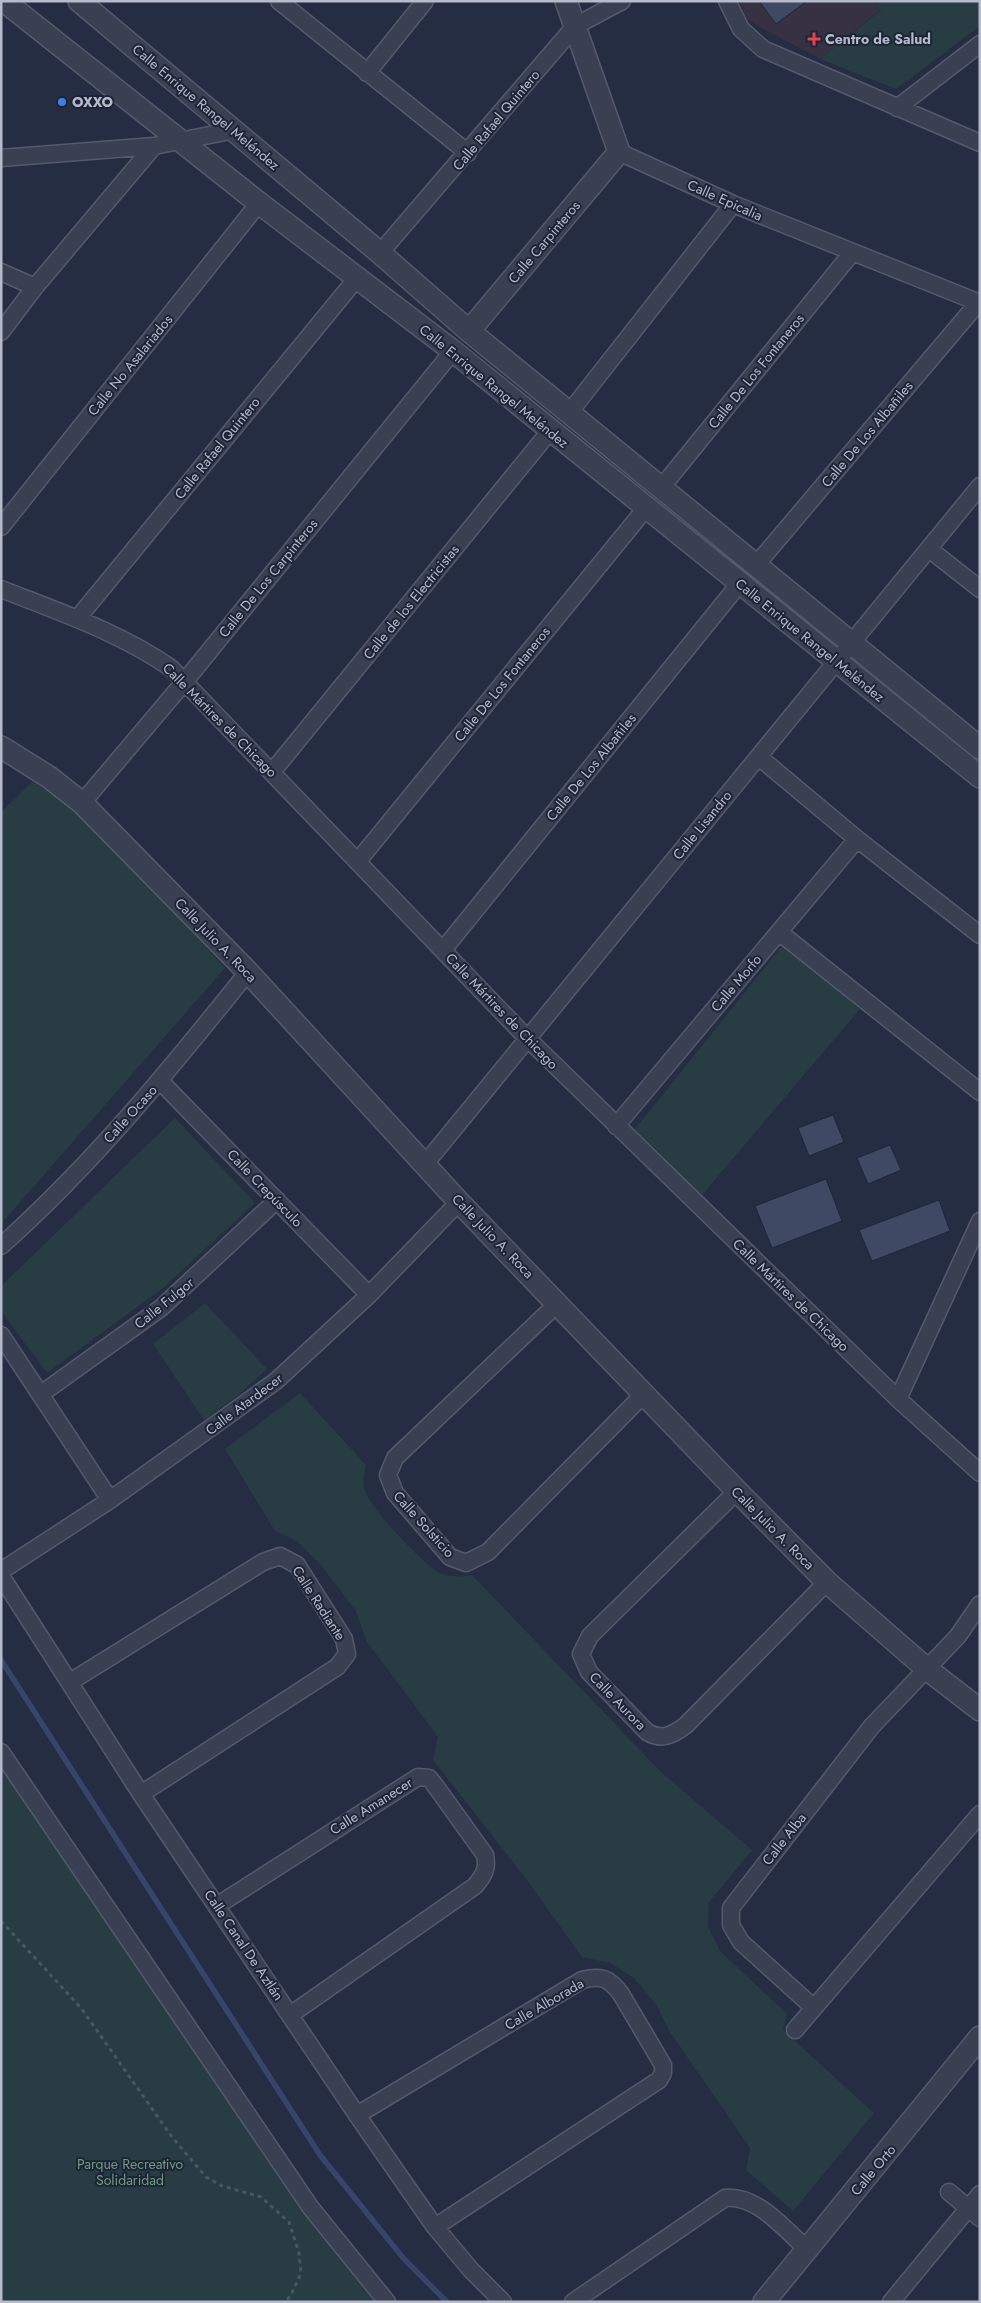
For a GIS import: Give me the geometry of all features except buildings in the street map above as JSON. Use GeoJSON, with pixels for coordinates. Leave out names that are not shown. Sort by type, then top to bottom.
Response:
{"type":"FeatureCollection","features":[{"type":"Feature","properties":{"kind":"street","name":"Calle Enrique Rangel Meléndez"},"geometry":{"type":"LineString","coordinates":[[4,1],[259,204],[453,351],[980,777]]}},
{"type":"Feature","properties":{"kind":"street","name":"Calle Enrique Rangel Meléndez"},"geometry":{"type":"LineString","coordinates":[[79,1],[235,130],[469,331],[980,748]]}},
{"type":"Feature","properties":{"kind":"street"},"geometry":{"type":"LineString","coordinates":[[279,1],[468,154]]}},
{"type":"Feature","properties":{"kind":"street"},"geometry":{"type":"LineString","coordinates":[[367,73],[425,1]]}},
{"type":"Feature","properties":{"kind":"street"},"geometry":{"type":"LineString","coordinates":[[566,1],[619,152]]}},
{"type":"Feature","properties":{"kind":"street","name":"Calle Rafael Quintero"},"geometry":{"type":"LineString","coordinates":[[380,253],[468,154],[575,26],[622,1]]}},
{"type":"Feature","properties":{"kind":"street"},"geometry":{"type":"LineString","coordinates":[[727,1],[741,29],[763,48],[980,143]]}},
{"type":"Feature","properties":{"kind":"street"},"geometry":{"type":"LineString","coordinates":[[897,108],[980,44]]}},
{"type":"Feature","properties":{"kind":"street"},"geometry":{"type":"LineString","coordinates":[[1,158],[154,146],[235,130]]}},
{"type":"Feature","properties":{"kind":"street"},"geometry":{"type":"LineString","coordinates":[[1,332],[35,287],[154,146]]}},
{"type":"Feature","properties":{"kind":"street","name":"Calle Epicalia"},"geometry":{"type":"LineString","coordinates":[[619,152],[733,204],[852,254],[979,303]]}},
{"type":"Feature","properties":{"kind":"street","name":"Calle Carpinteros"},"geometry":{"type":"LineString","coordinates":[[469,331],[619,152]]}},
{"type":"Feature","properties":{"kind":"street","name":"Calle No Asalariados"},"geometry":{"type":"LineString","coordinates":[[1,527],[259,204]]}},
{"type":"Feature","properties":{"kind":"street"},"geometry":{"type":"LineString","coordinates":[[569,412],[733,204]]}},
{"type":"Feature","properties":{"kind":"street","name":"Calle De Los Fontaneros"},"geometry":{"type":"LineString","coordinates":[[661,488],[852,254]]}},
{"type":"Feature","properties":{"kind":"street"},"geometry":{"type":"LineString","coordinates":[[1,272],[35,287]]}},
{"type":"Feature","properties":{"kind":"street","name":"Calle Rafael Quintero"},"geometry":{"type":"LineString","coordinates":[[77,619],[357,278]]}},
{"type":"Feature","properties":{"kind":"street","name":"Calle De Los Albañiles"},"geometry":{"type":"LineString","coordinates":[[756,565],[979,303]]}},
{"type":"Feature","properties":{"kind":"street","name":"Calle De Los Carpinteros"},"geometry":{"type":"LineString","coordinates":[[82,803],[185,681],[453,351]]}},
{"type":"Feature","properties":{"kind":"street","name":"Calle de los Electricistas"},"geometry":{"type":"LineString","coordinates":[[272,772],[550,431]]}},
{"type":"Feature","properties":{"kind":"street","name":"Calle Lisandro"},"geometry":{"type":"LineString","coordinates":[[425,1164],[980,486]]}},
{"type":"Feature","properties":{"kind":"street","name":"Calle De Los Fontaneros"},"geometry":{"type":"LineString","coordinates":[[358,861],[646,508]]}},
{"type":"Feature","properties":{"kind":"street"},"geometry":{"type":"LineString","coordinates":[[929,549],[980,589]]}},
{"type":"Feature","properties":{"kind":"street","name":"Calle De Los Albañiles"},"geometry":{"type":"LineString","coordinates":[[443,950],[740,583]]}},
{"type":"Feature","properties":{"kind":"street","name":"Calle Mártires de Chicago"},"geometry":{"type":"LineString","coordinates":[[1,589],[77,619],[153,656],[171,668],[527,1038],[898,1399],[980,1473]]}},
{"type":"Feature","properties":{"kind":"street","name":"Calle Julio A. Roca"},"geometry":{"type":"LineString","coordinates":[[5,756],[49,777],[82,803],[248,972],[460,1202],[737,1491],[827,1582],[927,1668],[980,1710]]}},
{"type":"Feature","properties":{"kind":"street"},"geometry":{"type":"LineString","coordinates":[[758,757],[856,839],[980,935]]}},
{"type":"Feature","properties":{"kind":"street","name":"Calle Morfo"},"geometry":{"type":"LineString","coordinates":[[616,1126],[856,839]]}},
{"type":"Feature","properties":{"kind":"street"},"geometry":{"type":"LineString","coordinates":[[779,932],[980,1092]]}},
{"type":"Feature","properties":{"kind":"street","name":"Calle Ocaso"},"geometry":{"type":"LineString","coordinates":[[1,1246],[59,1191],[160,1081],[248,972]]}},
{"type":"Feature","properties":{"kind":"street","name":"Calle Crepúsculo"},"geometry":{"type":"LineString","coordinates":[[160,1081],[369,1295]]}},
{"type":"Feature","properties":{"kind":"street","name":"Calle Fulgor"},"geometry":{"type":"LineString","coordinates":[[42,1394],[161,1308],[277,1200]]}},
{"type":"Feature","properties":{"kind":"street","name":"Calle Atardecer"},"geometry":{"type":"LineString","coordinates":[[1,1571],[110,1500],[276,1381],[369,1295],[460,1202]]}},
{"type":"Feature","properties":{"kind":"street"},"geometry":{"type":"LineString","coordinates":[[898,1399],[980,1221]]}},
{"type":"Feature","properties":{"kind":"street","name":"Calle Solsticio"},"geometry":{"type":"LineString","coordinates":[[558,1303],[395,1458],[391,1466],[388,1475],[394,1493],[450,1556],[466,1563],[479,1559],[488,1552],[644,1394]]}},
{"type":"Feature","properties":{"kind":"street"},"geometry":{"type":"LineString","coordinates":[[1,1335],[42,1394],[110,1500]]}},
{"type":"Feature","properties":{"kind":"street","name":"Calle Aurora"},"geometry":{"type":"LineString","coordinates":[[737,1491],[584,1644],[581,1654],[589,1672],[647,1732],[653,1736],[668,1736],[686,1725],[827,1582]]}},
{"type":"Feature","properties":{"kind":"street","name":"Calle Radiante"},"geometry":{"type":"LineString","coordinates":[[70,1682],[263,1562],[280,1556],[297,1565],[344,1639],[347,1654],[343,1661],[337,1667],[142,1794]]}},
{"type":"Feature","properties":{"kind":"street","name":"Calle Canal De Aztlán"},"geometry":{"type":"LineString","coordinates":[[1,1576],[142,1794],[357,2115],[435,2227],[471,2270],[503,2302]]}},
{"type":"Feature","properties":{"kind":"street","name":"Calle Alba"},"geometry":{"type":"LineString","coordinates":[[814,2008],[741,1942],[731,1925],[731,1908],[872,1726],[958,1636],[980,1604]]}},
{"type":"Feature","properties":{"kind":"street"},"geometry":{"type":"LineString","coordinates":[[1,1752],[311,2208],[387,2302]]}},
{"type":"Feature","properties":{"kind":"street","name":"Calle Amanecer"},"geometry":{"type":"LineString","coordinates":[[218,1905],[418,1777],[429,1778],[485,1855],[486,1872],[475,1886],[290,2015]]}},
{"type":"Feature","properties":{"kind":"street"},"geometry":{"type":"LineString","coordinates":[[795,2030],[980,1814]]}},
{"type":"Feature","properties":{"kind":"street","name":"Calle Alborada"},"geometry":{"type":"LineString","coordinates":[[357,2115],[582,1980],[594,1976],[605,1977],[613,1983],[621,1994],[663,2064],[663,2073],[659,2080],[435,2227]]}},
{"type":"Feature","properties":{"kind":"street","name":"Calle Orto"},"geometry":{"type":"LineString","coordinates":[[764,2302],[980,2036]]}},
{"type":"Feature","properties":{"kind":"street"},"geometry":{"type":"LineString","coordinates":[[949,2192],[974,2213]]}},
{"type":"Feature","properties":{"kind":"street"},"geometry":{"type":"LineString","coordinates":[[891,2302],[974,2213],[980,2194]]}},
{"type":"Feature","properties":{"kind":"street"},"geometry":{"type":"LineString","coordinates":[[573,2302],[725,2198],[740,2198],[755,2204],[807,2249]]}},
{"type":"Feature","properties":{"kind":"path"},"geometry":{"type":"LineString","coordinates":[[1,1921],[81,2008],[172,2137],[206,2177],[222,2186],[261,2197],[289,2222],[299,2253],[301,2273],[290,2297],[284,2302]]}},
{"type":"Feature","properties":{"kind":"shaded area","name":"Centro de Salud"},"geometry":{"type":"Polygon","coordinates":[[[739,1],[875,1],[881,9],[820,59],[747,20],[739,1]]]}},
{"type":"Feature","properties":{"kind":"green space"},"geometry":{"type":"Polygon","coordinates":[[[875,1],[980,1],[980,26],[896,89],[820,59],[881,10],[875,1]]]}},
{"type":"Feature","properties":{"kind":"green space"},"geometry":{"type":"Polygon","coordinates":[[[33,781],[80,813],[225,968],[1,1224],[1,812],[33,781]]]}},
{"type":"Feature","properties":{"kind":"green space"},"geometry":{"type":"Polygon","coordinates":[[[783,945],[860,1009],[702,1195],[635,1129],[783,945]]]}},
{"type":"Feature","properties":{"kind":"green space"},"geometry":{"type":"Polygon","coordinates":[[[175,1118],[255,1203],[163,1288],[47,1373],[1,1311],[1,1286],[175,1118]]]}},
{"type":"Feature","properties":{"kind":"green space"},"geometry":{"type":"Polygon","coordinates":[[[205,1303],[267,1369],[237,1396],[204,1420],[153,1344],[205,1303]]]}},
{"type":"Feature","properties":{"kind":"green space"},"geometry":{"type":"Polygon","coordinates":[[[300,1393],[366,1465],[363,1486],[368,1496],[384,1519],[406,1544],[439,1573],[453,1576],[472,1575],[661,1772],[752,1850],[709,1902],[708,1926],[720,1951],[787,2014],[783,2030],[874,2113],[793,2211],[746,2170],[750,2148],[670,2032],[655,2003],[634,1978],[610,1963],[582,1957],[527,1880],[433,1760],[438,1737],[367,1642],[356,1611],[320,1564],[297,1541],[275,1531],[225,1449],[300,1393]]]}},
{"type":"Feature","properties":{"kind":"green space","name":"Parque Recreativo Solidaridad"},"geometry":{"type":"Polygon","coordinates":[[[1,1757],[387,2302],[1,2302],[1,1757]]]}},
{"type":"Feature","properties":{"kind":"waterway"},"geometry":{"type":"LineString","coordinates":[[1,1660],[320,2155],[404,2259],[447,2302]]}},
{"type":"Feature","properties":{"kind":"place","name":"Centro de Salud"},"geometry":{"type":"Point","coordinates":[814,39]}},
{"type":"Feature","properties":{"kind":"place","name":"OXXO"},"geometry":{"type":"Point","coordinates":[62,102]}}]}
